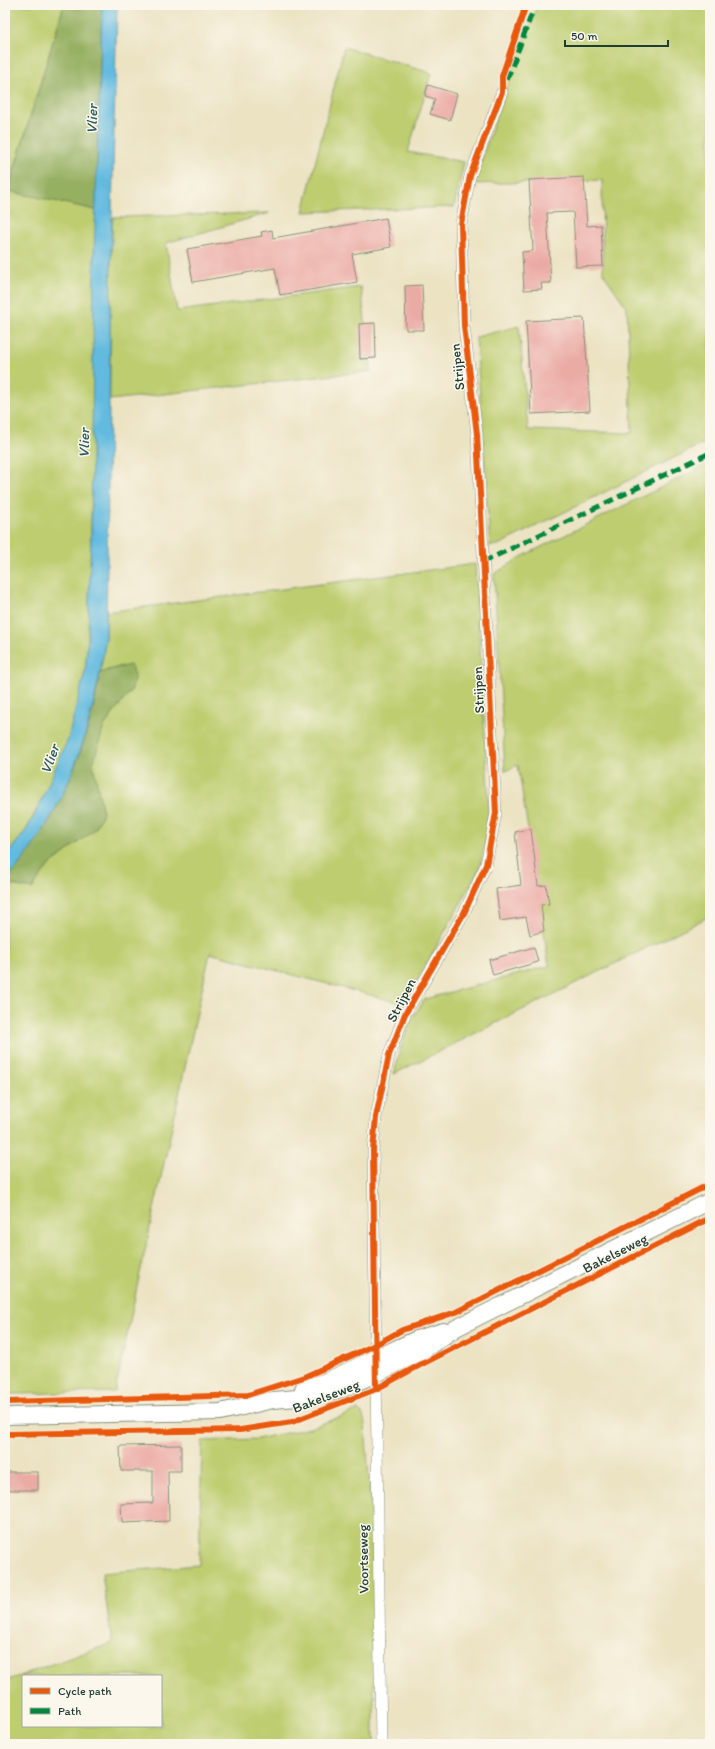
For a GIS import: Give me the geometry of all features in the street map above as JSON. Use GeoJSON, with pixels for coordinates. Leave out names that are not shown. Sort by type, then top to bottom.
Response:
{"type":"FeatureCollection","features":[{"type":"Feature","properties":{"kind":"main road","name":"Bakelseweg"},"geometry":{"type":"LineString","coordinates":[[5,1416],[220,1412],[273,1400],[326,1381],[376,1366],[417,1339],[456,1328],[710,1201]]}},
{"type":"Feature","properties":{"kind":"street","name":"Strijpen"},"geometry":{"type":"LineString","coordinates":[[376,1366],[373,1150],[376,1117],[389,1055],[405,1014],[464,913],[486,865],[496,813],[477,434],[464,326],[461,224],[470,176],[502,92]]}},
{"type":"Feature","properties":{"kind":"street","name":"Voortseweg"},"geometry":{"type":"LineString","coordinates":[[376,1366],[381,1744]]}},
{"type":"Feature","properties":{"kind":"green space"},"geometry":{"type":"Polygon","coordinates":[[[5,5],[64,5],[8,190],[96,210],[91,533],[88,637],[85,672],[68,739],[56,771],[25,832],[5,857],[5,5]]]}},
{"type":"Feature","properties":{"kind":"green space"},"geometry":{"type":"Polygon","coordinates":[[[64,5],[102,5],[96,210],[8,191],[64,5]]]}},
{"type":"Feature","properties":{"kind":"green space"},"geometry":{"type":"Polygon","coordinates":[[[538,5],[710,5],[710,440],[498,545],[490,546],[476,337],[519,326],[528,430],[632,433],[627,308],[603,273],[602,180],[473,184],[518,54],[538,5]]]}},
{"type":"Feature","properties":{"kind":"green space"},"geometry":{"type":"Polygon","coordinates":[[[344,47],[431,73],[408,152],[464,162],[454,207],[303,212],[344,47]]]}},
{"type":"Feature","properties":{"kind":"green space"},"geometry":{"type":"Polygon","coordinates":[[[269,213],[166,243],[177,311],[361,287],[371,371],[110,400],[111,255],[113,217],[269,213]]]}},
{"type":"Feature","properties":{"kind":"green space"},"geometry":{"type":"Polygon","coordinates":[[[710,463],[710,916],[394,1074],[402,1044],[412,1018],[425,999],[549,966],[518,765],[505,771],[494,574],[523,556],[710,463]]]}},
{"type":"Feature","properties":{"kind":"green space"},"geometry":{"type":"Polygon","coordinates":[[[475,564],[489,808],[486,840],[479,869],[404,1004],[210,953],[115,1392],[5,1394],[5,884],[32,889],[48,866],[95,829],[103,813],[92,764],[104,726],[132,689],[122,666],[100,672],[106,637],[106,612],[475,564]]]}},
{"type":"Feature","properties":{"kind":"green space"},"geometry":{"type":"Polygon","coordinates":[[[130,665],[135,674],[132,689],[104,726],[93,764],[103,813],[95,829],[48,866],[32,889],[5,883],[5,881],[24,859],[40,835],[68,784],[88,729],[100,672],[130,665]]]}},
{"type":"Feature","properties":{"kind":"green space"},"geometry":{"type":"Polygon","coordinates":[[[359,1410],[363,1415],[370,1492],[374,1598],[374,1744],[5,1744],[5,1681],[112,1643],[102,1573],[199,1565],[202,1441],[257,1439],[310,1428],[359,1410]]]}},
{"type":"Feature","properties":{"kind":"water"},"geometry":{"type":"Polygon","coordinates":[[[102,5],[117,5],[111,255],[106,637],[93,704],[85,736],[74,767],[46,826],[27,854],[5,881],[5,857],[25,832],[35,815],[68,739],[85,672],[88,637],[91,533],[94,257],[102,5]]]}},
{"type":"Feature","properties":{"kind":"building"},"geometry":{"type":"Polygon","coordinates":[[[428,85],[457,94],[450,120],[430,114],[435,99],[425,96],[428,85]]]}},
{"type":"Feature","properties":{"kind":"building"},"geometry":{"type":"Polygon","coordinates":[[[584,177],[587,226],[601,225],[603,266],[576,267],[573,212],[547,213],[551,283],[541,283],[542,289],[524,290],[522,252],[533,251],[529,180],[584,177]]]}},
{"type":"Feature","properties":{"kind":"building"},"geometry":{"type":"Polygon","coordinates":[[[386,218],[391,247],[352,254],[357,282],[280,295],[275,268],[193,282],[187,249],[262,236],[261,232],[272,230],[273,238],[386,218]]]}},
{"type":"Feature","properties":{"kind":"building"},"geometry":{"type":"Polygon","coordinates":[[[422,285],[424,330],[406,330],[405,286],[422,285]]]}},
{"type":"Feature","properties":{"kind":"building"},"geometry":{"type":"Polygon","coordinates":[[[584,318],[590,411],[531,414],[526,321],[584,318]]]}},
{"type":"Feature","properties":{"kind":"building"},"geometry":{"type":"Polygon","coordinates":[[[375,323],[376,358],[360,359],[359,324],[375,323]]]}},
{"type":"Feature","properties":{"kind":"building"},"geometry":{"type":"Polygon","coordinates":[[[531,829],[538,886],[546,885],[549,904],[541,905],[544,931],[530,935],[526,917],[500,921],[496,889],[521,885],[515,832],[531,829]]]}},
{"type":"Feature","properties":{"kind":"building"},"geometry":{"type":"Polygon","coordinates":[[[534,947],[538,962],[493,975],[489,960],[534,947]]]}},
{"type":"Feature","properties":{"kind":"building"},"geometry":{"type":"Polygon","coordinates":[[[181,1445],[181,1471],[168,1471],[169,1521],[122,1523],[121,1504],[153,1503],[153,1471],[121,1471],[120,1446],[181,1445]]]}},
{"type":"Feature","properties":{"kind":"building"},"geometry":{"type":"Polygon","coordinates":[[[5,1472],[38,1472],[38,1490],[5,1490],[5,1472]]]}},
{"type":"Feature","properties":{"kind":"marked path"},"geometry":{"type":"LineString","coordinates":[[507,80],[535,5]]}},
{"type":"Feature","properties":{"kind":"marked path"},"geometry":{"type":"LineString","coordinates":[[483,562],[710,453]]}},
{"type":"Feature","properties":{"kind":"cycle path"},"geometry":{"type":"LineString","coordinates":[[376,1389],[373,1150],[376,1117],[389,1055],[405,1014],[464,913],[486,865],[496,813],[477,434],[464,326],[461,224],[470,176],[502,92],[502,76],[526,5]]}},
{"type":"Feature","properties":{"kind":"cycle path"},"geometry":{"type":"LineString","coordinates":[[5,1402],[248,1395],[304,1377],[375,1345],[402,1330],[456,1312],[710,1184]]}},
{"type":"Feature","properties":{"kind":"cycle path"},"geometry":{"type":"LineString","coordinates":[[5,1434],[240,1430],[292,1422],[376,1389],[420,1365],[710,1218]]}},
{"type":"Feature","properties":{"kind":"water label","name":"Vlier"},"geometry":{"type":"Point","coordinates":[92,119]}},
{"type":"Feature","properties":{"kind":"water label","name":"Vlier"},"geometry":{"type":"Point","coordinates":[84,443]}},
{"type":"Feature","properties":{"kind":"water label","name":"Vlier"},"geometry":{"type":"Point","coordinates":[50,759]}}]}
